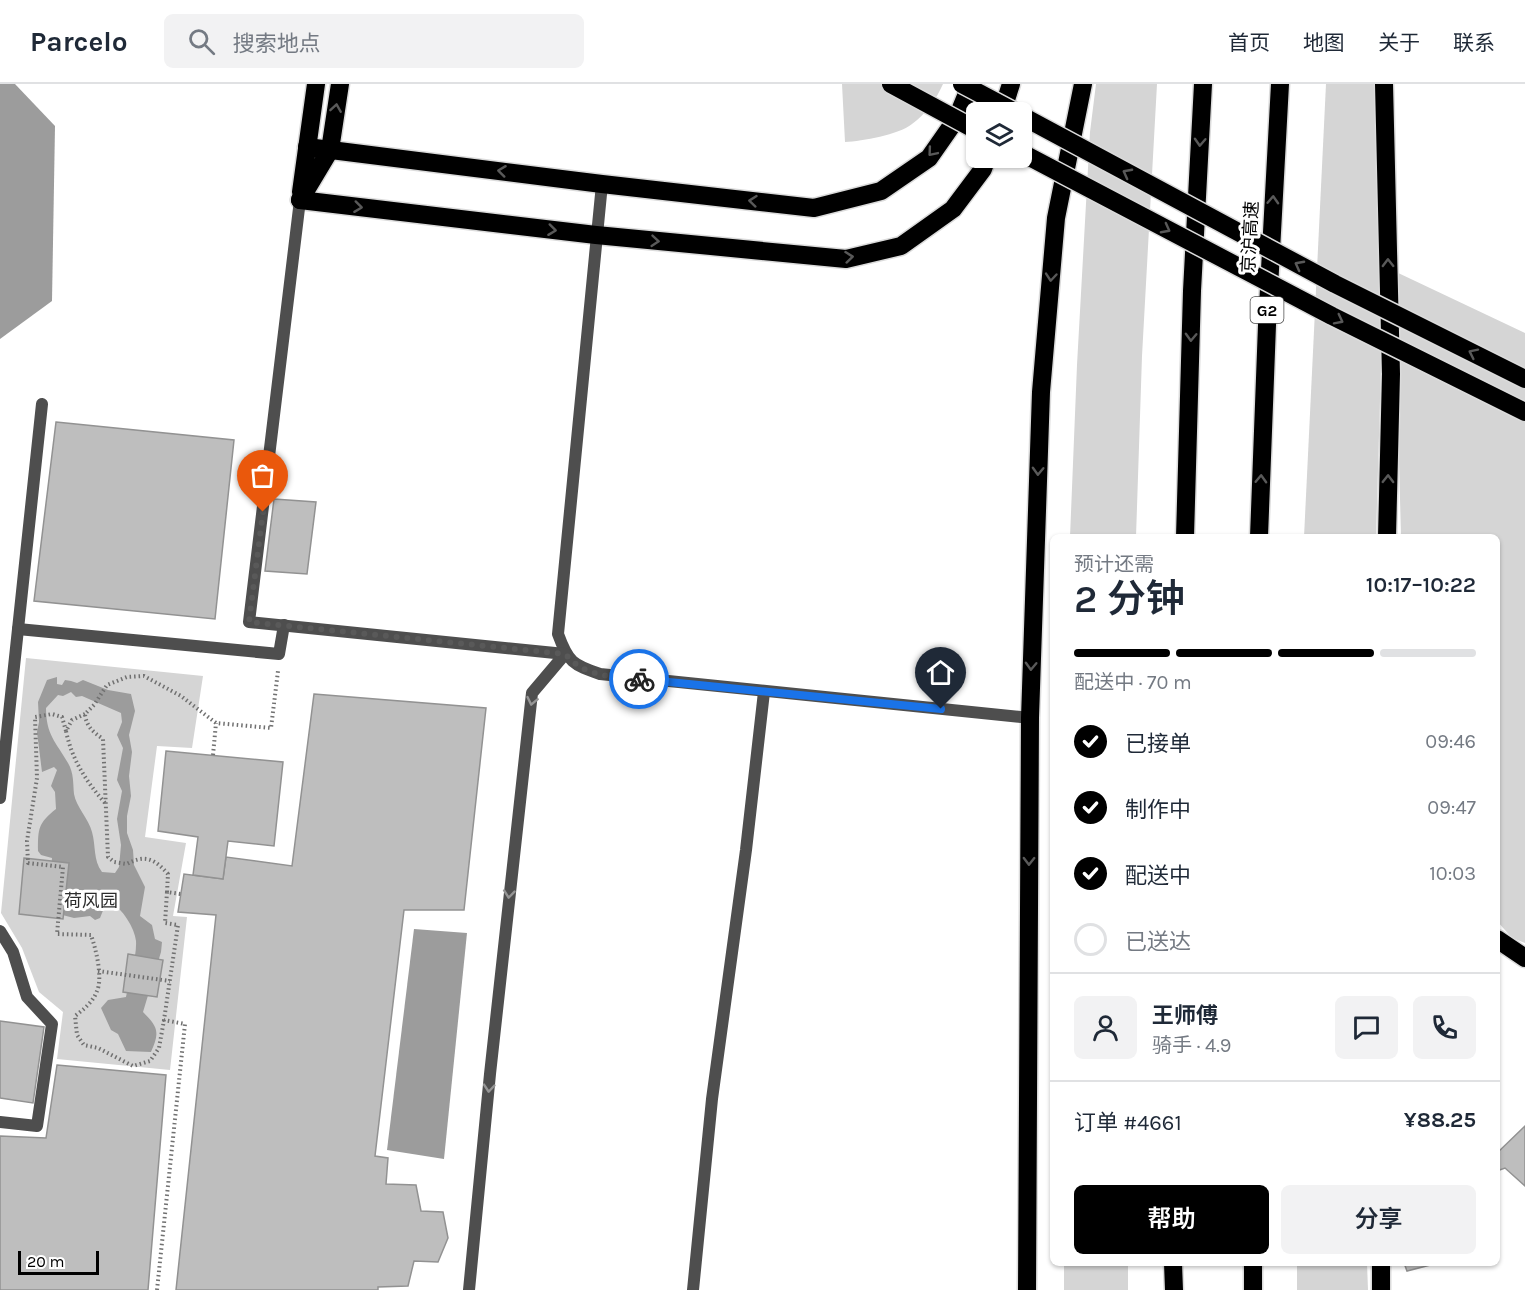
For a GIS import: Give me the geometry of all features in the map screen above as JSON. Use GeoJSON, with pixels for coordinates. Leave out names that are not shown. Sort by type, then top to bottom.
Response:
{"type":"FeatureCollection","features":[{"type":"Feature","properties":{"kind":"highway"},"geometry":{"type":"LineString","coordinates":[[300,200],[316,84]]}},
{"type":"Feature","properties":{"kind":"highway"},"geometry":{"type":"LineString","coordinates":[[300,200],[330,150],[340,84]]}},
{"type":"Feature","properties":{"kind":"highway"},"geometry":{"type":"LineString","coordinates":[[891,84],[966,125]]}},
{"type":"Feature","properties":{"kind":"highway"},"geometry":{"type":"LineString","coordinates":[[962,84],[996,102]]}},
{"type":"Feature","properties":{"kind":"highway"},"geometry":{"type":"LineString","coordinates":[[308,147],[814,208],[881,191],[929,158],[957,118],[971,84]]}},
{"type":"Feature","properties":{"kind":"highway"},"geometry":{"type":"LineString","coordinates":[[1005,102],[1011,84]]}},
{"type":"Feature","properties":{"kind":"highway"},"geometry":{"type":"LineString","coordinates":[[1027,1290],[1030,718],[1041,392],[1056,218],[1083,84]]}},
{"type":"Feature","properties":{"kind":"highway"},"geometry":{"type":"LineString","coordinates":[[1185,534],[1192,291],[1203,84]]}},
{"type":"Feature","properties":{"kind":"highway","name":"京沪高速"},"geometry":{"type":"LineString","coordinates":[[1259,534],[1267,325],[1280,84]]}},
{"type":"Feature","properties":{"kind":"highway"},"geometry":{"type":"LineString","coordinates":[[1384,84],[1391,374],[1387,534]]}},
{"type":"Feature","properties":{"kind":"highway"},"geometry":{"type":"LineString","coordinates":[[1032,121],[1335,284],[1525,379]]}},
{"type":"Feature","properties":{"kind":"highway"},"geometry":{"type":"LineString","coordinates":[[1032,158],[1332,316],[1525,412]]}},
{"type":"Feature","properties":{"kind":"highway"},"geometry":{"type":"LineString","coordinates":[[300,200],[596,235],[846,259],[901,246],[953,209],[983,168]]}},
{"type":"Feature","properties":{"kind":"highway"},"geometry":{"type":"LineString","coordinates":[[1500,941],[1525,958]]}},
{"type":"Feature","properties":{"kind":"highway"},"geometry":{"type":"LineString","coordinates":[[1173,1266],[1174,1290]]}},
{"type":"Feature","properties":{"kind":"highway"},"geometry":{"type":"LineString","coordinates":[[1253,1266],[1253,1290]]}},
{"type":"Feature","properties":{"kind":"highway"},"geometry":{"type":"LineString","coordinates":[[1381,1266],[1381,1290]]}},
{"type":"Feature","properties":{"kind":"street"},"geometry":{"type":"LineString","coordinates":[[602,184],[558,634],[565,654],[579,667],[600,675],[1030,718]]}},
{"type":"Feature","properties":{"kind":"street"},"geometry":{"type":"LineString","coordinates":[[300,200],[249,622],[565,654]]}},
{"type":"Feature","properties":{"kind":"street"},"geometry":{"type":"LineString","coordinates":[[0,798],[42,404]]}},
{"type":"Feature","properties":{"kind":"street"},"geometry":{"type":"LineString","coordinates":[[18,629],[279,654],[284,625]]}},
{"type":"Feature","properties":{"kind":"street"},"geometry":{"type":"LineString","coordinates":[[469,1290],[532,693],[565,654]]}},
{"type":"Feature","properties":{"kind":"street"},"geometry":{"type":"LineString","coordinates":[[693,1290],[712,1099],[746,850],[764,692]]}},
{"type":"Feature","properties":{"kind":"street"},"geometry":{"type":"LineString","coordinates":[[0,931],[13,952],[27,997],[52,1024],[37,1125],[0,1122]]}},
{"type":"Feature","properties":{"kind":"path"},"geometry":{"type":"LineString","coordinates":[[66,731],[72,720],[85,714],[94,705],[107,685],[127,677],[144,676],[181,696],[216,723],[271,728],[279,654]]}},
{"type":"Feature","properties":{"kind":"path"},"geometry":{"type":"LineString","coordinates":[[85,714],[86,722],[92,731],[103,739],[108,857],[114,862],[127,864],[136,859],[154,860],[168,874],[165,923],[178,925],[159,1048],[150,1061],[132,1066],[98,1048],[84,1045],[77,1035],[75,1016],[90,1004],[98,990],[97,950],[92,935],[57,934],[63,867],[28,863],[27,841],[37,777],[34,717],[52,714],[62,717],[70,752],[86,781],[105,804]]}},
{"type":"Feature","properties":{"kind":"path"},"geometry":{"type":"LineString","coordinates":[[213,755],[216,723]]}},
{"type":"Feature","properties":{"kind":"path"},"geometry":{"type":"LineString","coordinates":[[167,892],[181,894]]}},
{"type":"Feature","properties":{"kind":"path"},"geometry":{"type":"LineString","coordinates":[[98,971],[170,981]]}},
{"type":"Feature","properties":{"kind":"path"},"geometry":{"type":"LineString","coordinates":[[157,1290],[185,1024],[164,1020]]}},
{"type":"Feature","properties":{"kind":"green space"},"geometry":{"type":"Polygon","coordinates":[[[842,84],[943,84],[926,111],[906,128],[880,137],[845,142],[842,84]]]}},
{"type":"Feature","properties":{"kind":"green space"},"geometry":{"type":"Polygon","coordinates":[[[1096,84],[1157,84],[1142,356],[1136,534],[1070,534],[1090,132],[1096,84]]]}},
{"type":"Feature","properties":{"kind":"green space"},"geometry":{"type":"Polygon","coordinates":[[[1326,84],[1377,84],[1381,368],[1376,534],[1304,534],[1326,84]]]}},
{"type":"Feature","properties":{"kind":"green space"},"geometry":{"type":"Polygon","coordinates":[[[1394,271],[1525,333],[1525,943],[1512,938],[1500,924],[1500,534],[1401,534],[1394,271]]]}},
{"type":"Feature","properties":{"kind":"green space","name":"荷风园"},"geometry":{"type":"Polygon","coordinates":[[[26,658],[203,676],[192,748],[157,746],[145,837],[186,843],[173,916],[187,917],[170,1070],[57,1059],[63,1012],[39,992],[22,948],[1,913],[26,658]]]}},
{"type":"Feature","properties":{"kind":"green space"},"geometry":{"type":"Polygon","coordinates":[[[1064,1266],[1128,1266],[1128,1290],[1064,1290],[1064,1266]]]}},
{"type":"Feature","properties":{"kind":"green space"},"geometry":{"type":"Polygon","coordinates":[[[1297,1266],[1367,1266],[1368,1290],[1297,1290],[1297,1266]]]}},
{"type":"Feature","properties":{"kind":"shaded area"},"geometry":{"type":"Polygon","coordinates":[[[0,84],[15,84],[55,126],[52,301],[0,339],[0,84]]]}},
{"type":"Feature","properties":{"kind":"shaded area"},"geometry":{"type":"Polygon","coordinates":[[[57,677],[57,684],[62,685],[65,680],[77,683],[83,680],[108,690],[131,694],[135,711],[129,735],[132,752],[127,833],[133,850],[134,865],[145,887],[140,916],[152,925],[155,939],[162,942],[143,1012],[156,1030],[156,1039],[151,1052],[126,1051],[118,1034],[111,1030],[101,1008],[108,1000],[126,997],[136,947],[133,931],[127,919],[111,904],[104,908],[100,918],[95,920],[90,916],[74,918],[47,911],[52,858],[41,855],[38,851],[38,837],[42,823],[56,809],[55,792],[51,786],[57,770],[54,767],[42,772],[37,732],[38,702],[47,680],[57,677]],[[71,692],[63,696],[58,695],[46,708],[46,717],[52,738],[70,767],[75,799],[90,827],[99,867],[102,872],[115,873],[119,867],[121,845],[117,819],[122,791],[117,780],[123,748],[117,735],[122,722],[121,713],[82,696],[76,697],[71,692]]]}},
{"type":"Feature","properties":{"kind":"shaded area"},"geometry":{"type":"Polygon","coordinates":[[[414,929],[467,933],[444,1159],[387,1150],[414,929]]]}},
{"type":"Feature","properties":{"kind":"building"},"geometry":{"type":"Polygon","coordinates":[[[56,422],[234,440],[215,619],[34,601],[56,422]]]}},
{"type":"Feature","properties":{"kind":"building"},"geometry":{"type":"Polygon","coordinates":[[[274,499],[316,502],[307,574],[265,571],[274,499]]]}},
{"type":"Feature","properties":{"kind":"building"},"geometry":{"type":"Polygon","coordinates":[[[314,694],[486,708],[464,910],[404,910],[375,1156],[388,1158],[386,1184],[416,1185],[421,1211],[443,1212],[448,1238],[438,1262],[414,1261],[408,1286],[378,1287],[378,1290],[176,1290],[216,915],[178,912],[184,874],[223,879],[226,857],[292,866],[314,694]]]}},
{"type":"Feature","properties":{"kind":"building"},"geometry":{"type":"Polygon","coordinates":[[[166,751],[283,762],[274,846],[228,841],[223,879],[193,875],[198,837],[158,831],[166,751]]]}},
{"type":"Feature","properties":{"kind":"building"},"geometry":{"type":"Polygon","coordinates":[[[24,858],[69,863],[63,919],[19,914],[24,858]]]}},
{"type":"Feature","properties":{"kind":"building"},"geometry":{"type":"Polygon","coordinates":[[[128,954],[163,960],[157,997],[123,992],[128,954]]]}},
{"type":"Feature","properties":{"kind":"building"},"geometry":{"type":"Polygon","coordinates":[[[0,1021],[44,1027],[33,1103],[0,1098],[0,1021]]]}},
{"type":"Feature","properties":{"kind":"building"},"geometry":{"type":"Polygon","coordinates":[[[57,1065],[166,1075],[148,1290],[0,1290],[0,1136],[46,1138],[57,1065]]]}},
{"type":"Feature","properties":{"kind":"building"},"geometry":{"type":"Polygon","coordinates":[[[1525,1126],[1525,1186],[1505,1168],[1500,1170],[1500,1150],[1525,1126]]]}},
{"type":"Feature","properties":{"kind":"building"},"geometry":{"type":"Polygon","coordinates":[[[1405,1266],[1426,1266],[1407,1271],[1405,1266]]]}},
{"type":"Feature","properties":{"kind":"way so far"},"geometry":{"type":"LineString","coordinates":[[263,512],[249,622],[565,654],[579,667],[600,675],[639,679]]}},
{"type":"Feature","properties":{"kind":"route"},"geometry":{"type":"LineString","coordinates":[[639,679],[941,709]]}}]}
